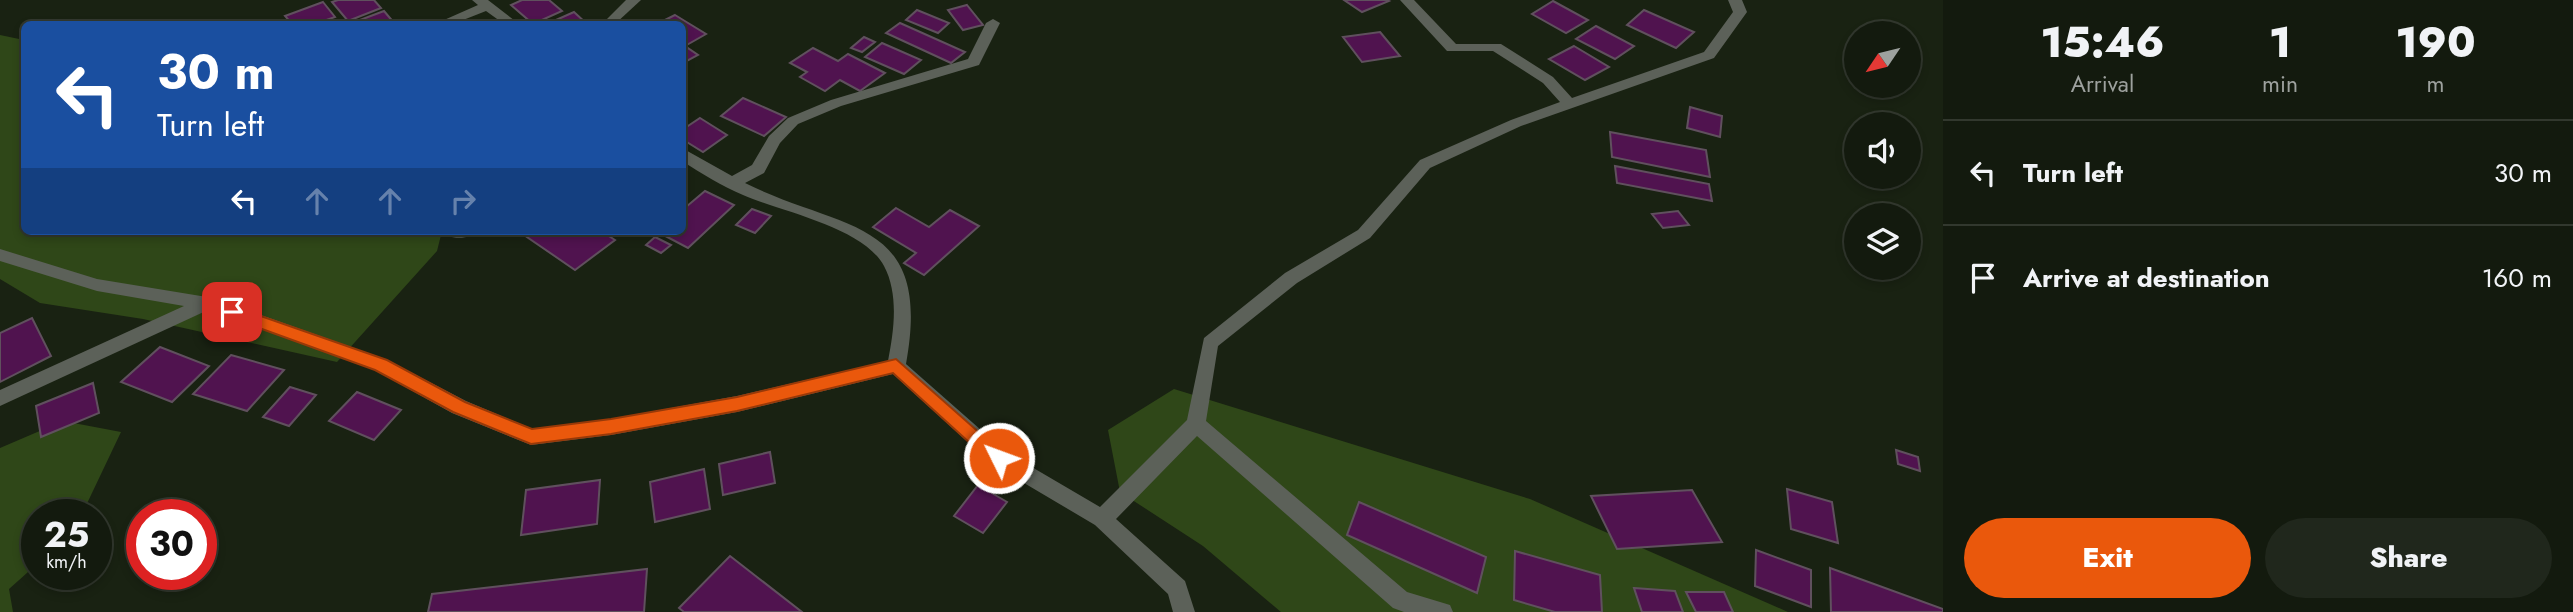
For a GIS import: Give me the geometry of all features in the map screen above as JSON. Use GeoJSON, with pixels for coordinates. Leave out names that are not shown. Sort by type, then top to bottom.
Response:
{"type":"FeatureCollection","features":[{"type":"Feature","properties":{"kind":"street"},"geometry":{"type":"LineString","coordinates":[[611,21],[634,0]]}},
{"type":"Feature","properties":{"kind":"street"},"geometry":{"type":"LineString","coordinates":[[1406,0],[1452,48],[1496,47],[1548,80],[1569,104]]}},
{"type":"Feature","properties":{"kind":"street"},"geometry":{"type":"LineString","coordinates":[[1102,519],[1196,424],[1210,343],[1291,278],[1364,234],[1424,164],[1517,122],[1709,55],[1740,12],[1735,0]]}},
{"type":"Feature","properties":{"kind":"street"},"geometry":{"type":"LineString","coordinates":[[448,21],[484,3],[508,21]]}},
{"type":"Feature","properties":{"kind":"street"},"geometry":{"type":"LineString","coordinates":[[733,182],[758,169],[774,140],[793,121],[836,103],[974,62],[993,23]]}},
{"type":"Feature","properties":{"kind":"street"},"geometry":{"type":"LineString","coordinates":[[686,155],[748,191],[807,211],[862,237],[889,260],[904,328],[896,366]]}},
{"type":"Feature","properties":{"kind":"street"},"geometry":{"type":"LineString","coordinates":[[0,255],[97,285],[207,303],[381,365],[459,407],[531,436],[611,427],[737,404],[896,366]]}},
{"type":"Feature","properties":{"kind":"street"},"geometry":{"type":"LineString","coordinates":[[0,398],[207,303]]}},
{"type":"Feature","properties":{"kind":"street"},"geometry":{"type":"LineString","coordinates":[[896,366],[999,458],[1102,519],[1177,588],[1184,612]]}},
{"type":"Feature","properties":{"kind":"street"},"geometry":{"type":"LineString","coordinates":[[1196,424],[1401,601],[1442,612]]}},
{"type":"Feature","properties":{"kind":"green space"},"geometry":{"type":"Polygon","coordinates":[[[0,35],[21,39],[21,235],[441,235],[437,251],[337,362],[143,319],[40,303],[0,279],[0,35]]]}},
{"type":"Feature","properties":{"kind":"green space"},"geometry":{"type":"Polygon","coordinates":[[[1174,389],[1530,499],[1788,612],[1281,612],[1203,546],[1120,492],[1108,430],[1174,389]]]}},
{"type":"Feature","properties":{"kind":"green space"},"geometry":{"type":"Polygon","coordinates":[[[63,421],[121,432],[89,499],[21,499],[21,578],[9,589],[13,612],[0,612],[0,448],[63,421]]]}},
{"type":"Feature","properties":{"kind":"building"},"geometry":{"type":"Polygon","coordinates":[[[374,0],[381,8],[348,21],[332,2],[374,0]]]}},
{"type":"Feature","properties":{"kind":"building"},"geometry":{"type":"Polygon","coordinates":[[[522,0],[549,0],[562,11],[540,21],[530,21],[511,5],[522,0]]]}},
{"type":"Feature","properties":{"kind":"building"},"geometry":{"type":"Polygon","coordinates":[[[1344,0],[1387,0],[1389,1],[1362,12],[1344,0]]]}},
{"type":"Feature","properties":{"kind":"building"},"geometry":{"type":"Polygon","coordinates":[[[1553,1],[1588,20],[1566,33],[1532,14],[1553,1]]]}},
{"type":"Feature","properties":{"kind":"building"},"geometry":{"type":"Polygon","coordinates":[[[323,2],[335,17],[324,21],[289,21],[285,16],[323,2]]]}},
{"type":"Feature","properties":{"kind":"building"},"geometry":{"type":"Polygon","coordinates":[[[967,5],[983,25],[963,30],[948,10],[967,5]]]}},
{"type":"Feature","properties":{"kind":"building"},"geometry":{"type":"Polygon","coordinates":[[[917,10],[949,23],[938,33],[906,20],[917,10]]]}},
{"type":"Feature","properties":{"kind":"building"},"geometry":{"type":"Polygon","coordinates":[[[1644,10],[1694,32],[1676,48],[1627,25],[1644,10]]]}},
{"type":"Feature","properties":{"kind":"building"},"geometry":{"type":"Polygon","coordinates":[[[384,11],[392,21],[357,21],[384,11]]]}},
{"type":"Feature","properties":{"kind":"building"},"geometry":{"type":"Polygon","coordinates":[[[574,12],[584,21],[554,21],[574,12]]]}},
{"type":"Feature","properties":{"kind":"building"},"geometry":{"type":"Polygon","coordinates":[[[675,15],[685,21],[663,21],[675,15]]]}},
{"type":"Feature","properties":{"kind":"building"},"geometry":{"type":"Polygon","coordinates":[[[686,22],[706,34],[686,45],[686,22]]]}},
{"type":"Feature","properties":{"kind":"building"},"geometry":{"type":"Polygon","coordinates":[[[900,23],[965,52],[951,63],[886,33],[900,23]]]}},
{"type":"Feature","properties":{"kind":"building"},"geometry":{"type":"Polygon","coordinates":[[[1596,26],[1634,46],[1615,59],[1576,39],[1596,26]]]}},
{"type":"Feature","properties":{"kind":"building"},"geometry":{"type":"Polygon","coordinates":[[[1380,32],[1400,56],[1362,62],[1343,37],[1380,32]]]}},
{"type":"Feature","properties":{"kind":"building"},"geometry":{"type":"Polygon","coordinates":[[[864,37],[875,42],[862,52],[851,48],[864,37]]]}},
{"type":"Feature","properties":{"kind":"building"},"geometry":{"type":"Polygon","coordinates":[[[882,43],[921,60],[904,74],[865,57],[882,43]]]}},
{"type":"Feature","properties":{"kind":"building"},"geometry":{"type":"Polygon","coordinates":[[[1574,46],[1609,67],[1585,80],[1549,59],[1574,46]]]}},
{"type":"Feature","properties":{"kind":"building"},"geometry":{"type":"Polygon","coordinates":[[[686,47],[698,55],[686,61],[686,47]]]}},
{"type":"Feature","properties":{"kind":"building"},"geometry":{"type":"Polygon","coordinates":[[[813,48],[838,61],[848,54],[885,73],[860,91],[840,80],[825,91],[800,77],[807,72],[790,63],[813,48]]]}},
{"type":"Feature","properties":{"kind":"building"},"geometry":{"type":"Polygon","coordinates":[[[743,98],[786,117],[764,136],[721,116],[743,98]]]}},
{"type":"Feature","properties":{"kind":"building"},"geometry":{"type":"Polygon","coordinates":[[[1690,107],[1722,116],[1720,137],[1687,128],[1690,107]]]}},
{"type":"Feature","properties":{"kind":"building"},"geometry":{"type":"Polygon","coordinates":[[[700,118],[727,135],[703,152],[686,141],[686,127],[700,118]]]}},
{"type":"Feature","properties":{"kind":"building"},"geometry":{"type":"Polygon","coordinates":[[[1610,132],[1706,150],[1710,177],[1612,157],[1610,132]]]}},
{"type":"Feature","properties":{"kind":"building"},"geometry":{"type":"Polygon","coordinates":[[[1615,166],[1709,184],[1712,201],[1617,183],[1615,166]]]}},
{"type":"Feature","properties":{"kind":"building"},"geometry":{"type":"Polygon","coordinates":[[[705,191],[734,205],[688,248],[664,235],[686,235],[686,207],[705,191]]]}},
{"type":"Feature","properties":{"kind":"building"},"geometry":{"type":"Polygon","coordinates":[[[896,208],[929,227],[950,210],[979,226],[924,275],[904,263],[916,253],[873,227],[896,208]]]}},
{"type":"Feature","properties":{"kind":"building"},"geometry":{"type":"Polygon","coordinates":[[[752,209],[771,216],[755,233],[736,225],[752,209]]]}},
{"type":"Feature","properties":{"kind":"building"},"geometry":{"type":"Polygon","coordinates":[[[1678,211],[1689,225],[1663,228],[1652,214],[1678,211]]]}},
{"type":"Feature","properties":{"kind":"building"},"geometry":{"type":"Polygon","coordinates":[[[524,235],[607,235],[615,240],[575,270],[524,235]]]}},
{"type":"Feature","properties":{"kind":"building"},"geometry":{"type":"Polygon","coordinates":[[[655,237],[671,245],[661,253],[646,245],[655,237]]]}},
{"type":"Feature","properties":{"kind":"building"},"geometry":{"type":"Polygon","coordinates":[[[32,318],[51,356],[0,382],[0,333],[32,318]]]}},
{"type":"Feature","properties":{"kind":"building"},"geometry":{"type":"Polygon","coordinates":[[[160,347],[209,366],[172,402],[121,382],[160,347]]]}},
{"type":"Feature","properties":{"kind":"building"},"geometry":{"type":"Polygon","coordinates":[[[231,355],[284,370],[247,411],[193,394],[231,355]]]}},
{"type":"Feature","properties":{"kind":"building"},"geometry":{"type":"Polygon","coordinates":[[[93,383],[99,413],[41,437],[36,406],[93,383]]]}},
{"type":"Feature","properties":{"kind":"building"},"geometry":{"type":"Polygon","coordinates":[[[290,387],[316,395],[289,426],[263,417],[290,387]]]}},
{"type":"Feature","properties":{"kind":"building"},"geometry":{"type":"Polygon","coordinates":[[[357,392],[401,410],[374,440],[329,421],[357,392]]]}},
{"type":"Feature","properties":{"kind":"building"},"geometry":{"type":"Polygon","coordinates":[[[1896,450],[1918,457],[1920,471],[1898,464],[1896,450]]]}},
{"type":"Feature","properties":{"kind":"building"},"geometry":{"type":"Polygon","coordinates":[[[770,452],[775,483],[723,495],[719,464],[770,452]]]}},
{"type":"Feature","properties":{"kind":"building"},"geometry":{"type":"Polygon","coordinates":[[[704,469],[710,509],[655,522],[650,482],[704,469]]]}},
{"type":"Feature","properties":{"kind":"building"},"geometry":{"type":"Polygon","coordinates":[[[600,480],[597,524],[521,535],[526,490],[600,480]]]}},
{"type":"Feature","properties":{"kind":"building"},"geometry":{"type":"Polygon","coordinates":[[[978,485],[1007,502],[983,533],[954,516],[978,485]]]}},
{"type":"Feature","properties":{"kind":"building"},"geometry":{"type":"Polygon","coordinates":[[[1787,489],[1832,502],[1838,543],[1791,529],[1787,489]]]}},
{"type":"Feature","properties":{"kind":"building"},"geometry":{"type":"Polygon","coordinates":[[[1692,490],[1722,542],[1617,549],[1591,496],[1692,490]]]}},
{"type":"Feature","properties":{"kind":"building"},"geometry":{"type":"Polygon","coordinates":[[[1359,502],[1486,557],[1477,593],[1347,535],[1359,502]]]}},
{"type":"Feature","properties":{"kind":"building"},"geometry":{"type":"Polygon","coordinates":[[[1756,550],[1811,570],[1811,607],[1755,586],[1756,550]]]}},
{"type":"Feature","properties":{"kind":"building"},"geometry":{"type":"Polygon","coordinates":[[[1515,551],[1600,575],[1602,612],[1555,612],[1514,600],[1515,551]]]}},
{"type":"Feature","properties":{"kind":"building"},"geometry":{"type":"Polygon","coordinates":[[[730,556],[802,612],[684,612],[679,608],[730,556]]]}},
{"type":"Feature","properties":{"kind":"building"},"geometry":{"type":"Polygon","coordinates":[[[1830,568],[1943,609],[1943,612],[1831,612],[1830,568]]]}},
{"type":"Feature","properties":{"kind":"building"},"geometry":{"type":"Polygon","coordinates":[[[647,569],[644,612],[428,612],[432,594],[647,569]]]}},
{"type":"Feature","properties":{"kind":"building"},"geometry":{"type":"Polygon","coordinates":[[[1634,588],[1675,591],[1683,612],[1642,612],[1634,588]]]}},
{"type":"Feature","properties":{"kind":"building"},"geometry":{"type":"Polygon","coordinates":[[[1686,592],[1724,592],[1733,612],[1696,612],[1686,592]]]}},
{"type":"Feature","properties":{"kind":"route"},"geometry":{"type":"LineString","coordinates":[[232,312],[381,365],[459,407],[531,436],[611,427],[737,404],[896,366],[999,458]]}}]}
